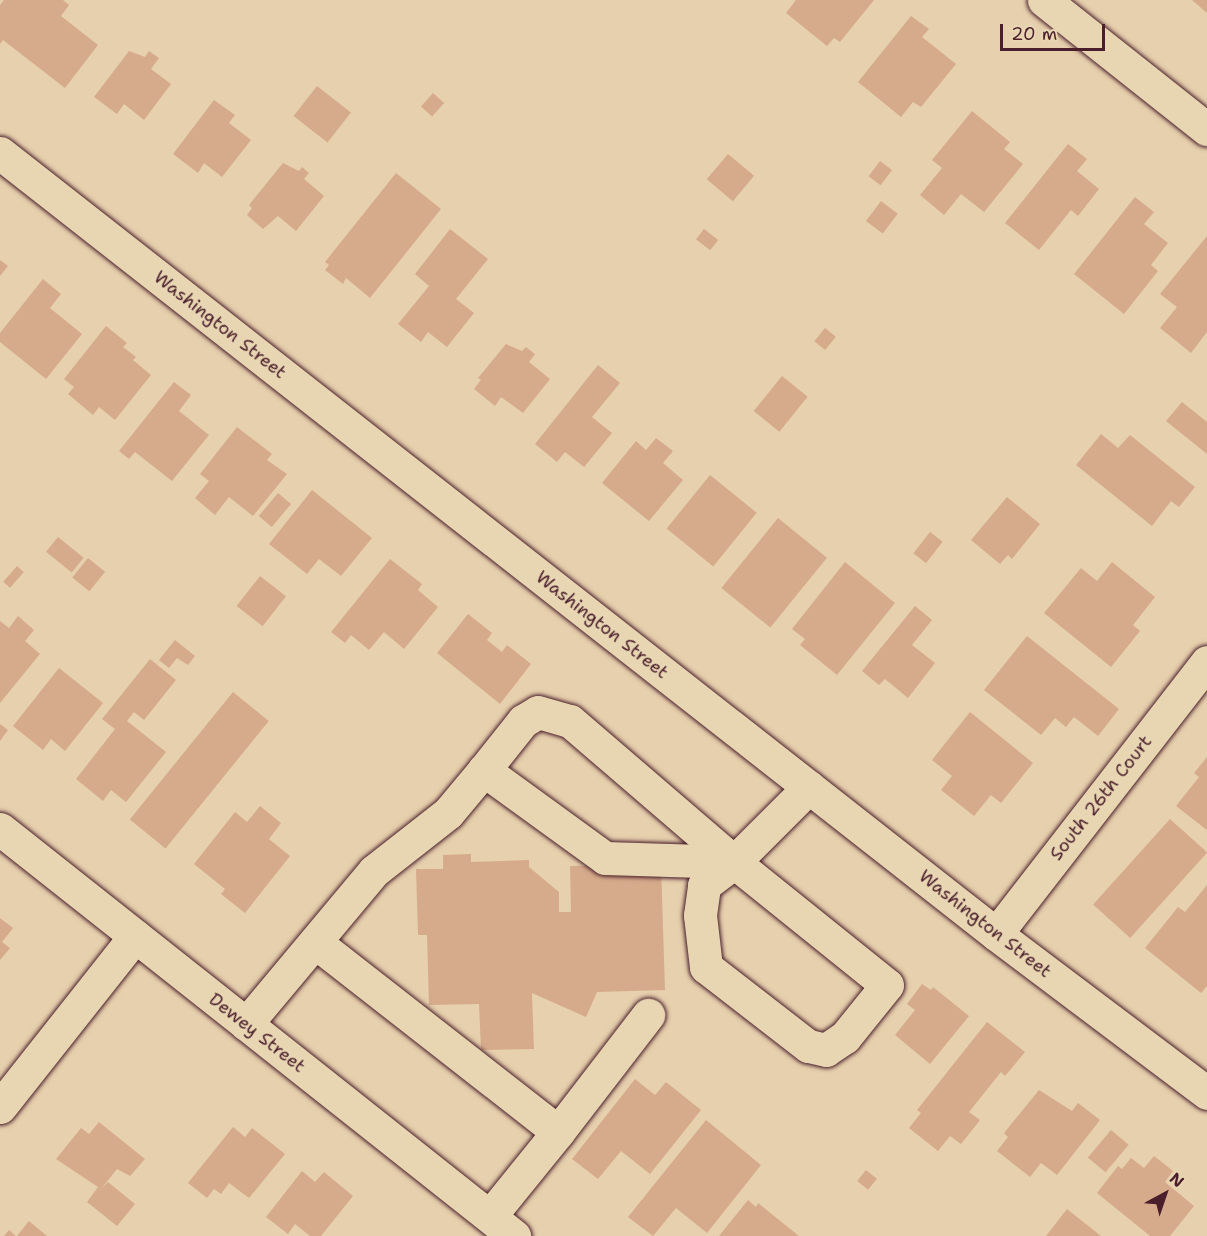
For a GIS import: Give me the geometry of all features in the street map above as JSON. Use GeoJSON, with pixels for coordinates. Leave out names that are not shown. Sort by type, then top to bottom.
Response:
{"type":"FeatureCollection","features":[{"type":"Feature","properties":{"kind":"street"},"geometry":{"type":"LineString","coordinates":[[1044,0],[1207,129]]}},
{"type":"Feature","properties":{"kind":"street","name":"Washington Street"},"geometry":{"type":"LineString","coordinates":[[0,153],[996,934],[1207,1093]]}},
{"type":"Feature","properties":{"kind":"street","name":"South 26th Court"},"geometry":{"type":"LineString","coordinates":[[996,934],[1207,662]]}},
{"type":"Feature","properties":{"kind":"street"},"geometry":{"type":"LineString","coordinates":[[246,1024],[374,871],[448,813],[523,721],[538,712],[551,713],[570,721],[734,862],[887,986],[845,1037],[826,1050],[808,1046],[706,967],[700,915],[704,885],[734,862],[809,788]]}},
{"type":"Feature","properties":{"kind":"street"},"geometry":{"type":"LineString","coordinates":[[484,770],[605,858],[734,862]]}},
{"type":"Feature","properties":{"kind":"street","name":"Dewey Street"},"geometry":{"type":"LineString","coordinates":[[0,830],[502,1226]]}},
{"type":"Feature","properties":{"kind":"street"},"geometry":{"type":"LineString","coordinates":[[0,1107],[135,936]]}},
{"type":"Feature","properties":{"kind":"street"},"geometry":{"type":"LineString","coordinates":[[315,942],[558,1132]]}},
{"type":"Feature","properties":{"kind":"street"},"geometry":{"type":"LineString","coordinates":[[502,1226],[558,1132],[648,1015]]}},
{"type":"Feature","properties":{"kind":"building"},"geometry":{"type":"Polygon","coordinates":[[[4,0],[63,0],[69,5],[61,16],[98,45],[65,88],[3,40],[0,44],[0,5],[4,0]]]}},
{"type":"Feature","properties":{"kind":"building"},"geometry":{"type":"Polygon","coordinates":[[[796,0],[874,0],[840,42],[834,38],[827,46],[786,13],[796,0]]]}},
{"type":"Feature","properties":{"kind":"building"},"geometry":{"type":"Polygon","coordinates":[[[1192,0],[1207,0],[1207,13],[1192,0]]]}},
{"type":"Feature","properties":{"kind":"building"},"geometry":{"type":"Polygon","coordinates":[[[911,16],[929,29],[922,37],[956,64],[921,107],[913,102],[901,117],[858,82],[911,16]]]}},
{"type":"Feature","properties":{"kind":"building"},"geometry":{"type":"Polygon","coordinates":[[[129,51],[145,57],[149,51],[159,58],[151,69],[171,84],[144,120],[124,104],[117,114],[94,97],[129,51]]]}},
{"type":"Feature","properties":{"kind":"building"},"geometry":{"type":"Polygon","coordinates":[[[317,86],[351,112],[327,142],[294,116],[317,86]]]}},
{"type":"Feature","properties":{"kind":"building"},"geometry":{"type":"Polygon","coordinates":[[[433,93],[444,103],[432,116],[421,106],[433,93]]]}},
{"type":"Feature","properties":{"kind":"building"},"geometry":{"type":"Polygon","coordinates":[[[214,100],[235,115],[229,123],[251,140],[222,177],[204,163],[198,173],[173,154],[214,100]]]}},
{"type":"Feature","properties":{"kind":"building"},"geometry":{"type":"Polygon","coordinates":[[[972,111],[1010,142],[1004,149],[1023,164],[984,212],[961,194],[944,215],[920,195],[942,168],[932,160],[972,111]]]}},
{"type":"Feature","properties":{"kind":"building"},"geometry":{"type":"Polygon","coordinates":[[[1068,144],[1087,159],[1077,171],[1099,189],[1078,216],[1071,210],[1039,250],[1005,223],[1068,144]]]}},
{"type":"Feature","properties":{"kind":"building"},"geometry":{"type":"Polygon","coordinates":[[[728,154],[754,176],[733,201],[707,179],[728,154]]]}},
{"type":"Feature","properties":{"kind":"building"},"geometry":{"type":"Polygon","coordinates":[[[880,161],[892,170],[881,185],[869,176],[880,161]]]}},
{"type":"Feature","properties":{"kind":"building"},"geometry":{"type":"Polygon","coordinates":[[[283,163],[299,171],[302,167],[309,173],[304,179],[324,196],[296,231],[278,216],[263,229],[247,215],[252,208],[249,205],[283,163]]]}},
{"type":"Feature","properties":{"kind":"building"},"geometry":{"type":"Polygon","coordinates":[[[396,173],[441,209],[370,298],[346,278],[343,284],[325,270],[329,265],[325,262],[396,173]]]}},
{"type":"Feature","properties":{"kind":"building"},"geometry":{"type":"Polygon","coordinates":[[[1135,197],[1154,212],[1144,224],[1168,243],[1151,265],[1158,271],[1124,314],[1074,274],[1135,197]]]}},
{"type":"Feature","properties":{"kind":"building"},"geometry":{"type":"Polygon","coordinates":[[[881,201],[898,214],[883,234],[866,221],[881,201]]]}},
{"type":"Feature","properties":{"kind":"building"},"geometry":{"type":"Polygon","coordinates":[[[450,229],[488,259],[456,299],[474,313],[447,347],[428,332],[421,342],[398,324],[429,286],[415,274],[450,229]]]}},
{"type":"Feature","properties":{"kind":"building"},"geometry":{"type":"Polygon","coordinates":[[[704,229],[718,240],[710,250],[696,239],[704,229]]]}},
{"type":"Feature","properties":{"kind":"building"},"geometry":{"type":"Polygon","coordinates":[[[1207,236],[1207,332],[1191,353],[1160,328],[1177,307],[1160,294],[1207,236]]]}},
{"type":"Feature","properties":{"kind":"building"},"geometry":{"type":"Polygon","coordinates":[[[0,260],[8,266],[0,276],[0,260]]]}},
{"type":"Feature","properties":{"kind":"building"},"geometry":{"type":"Polygon","coordinates":[[[43,279],[61,294],[50,308],[82,334],[46,379],[0,342],[0,333],[43,279]]]}},
{"type":"Feature","properties":{"kind":"building"},"geometry":{"type":"Polygon","coordinates":[[[106,326],[127,343],[123,347],[136,357],[133,360],[151,375],[115,420],[99,407],[93,415],[68,394],[74,387],[64,379],[106,326]]]}},
{"type":"Feature","properties":{"kind":"building"},"geometry":{"type":"Polygon","coordinates":[[[825,328],[836,337],[825,350],[814,341],[825,328]]]}},
{"type":"Feature","properties":{"kind":"building"},"geometry":{"type":"Polygon","coordinates":[[[506,344],[522,351],[526,347],[535,354],[529,362],[550,379],[523,413],[501,397],[495,406],[474,389],[481,380],[478,378],[506,344]]]}},
{"type":"Feature","properties":{"kind":"building"},"geometry":{"type":"Polygon","coordinates":[[[598,365],[620,383],[592,417],[612,433],[584,467],[565,452],[557,462],[535,444],[598,365]]]}},
{"type":"Feature","properties":{"kind":"building"},"geometry":{"type":"Polygon","coordinates":[[[782,376],[808,397],[779,432],[754,411],[782,376]]]}},
{"type":"Feature","properties":{"kind":"building"},"geometry":{"type":"Polygon","coordinates":[[[174,382],[191,395],[179,411],[209,435],[172,481],[135,452],[129,459],[119,451],[174,382]]]}},
{"type":"Feature","properties":{"kind":"building"},"geometry":{"type":"Polygon","coordinates":[[[1182,402],[1207,422],[1207,454],[1166,421],[1182,402]]]}},
{"type":"Feature","properties":{"kind":"building"},"geometry":{"type":"Polygon","coordinates":[[[237,427],[272,454],[267,460],[287,474],[253,516],[229,497],[215,515],[195,498],[209,481],[200,474],[237,427]]]}},
{"type":"Feature","properties":{"kind":"building"},"geometry":{"type":"Polygon","coordinates":[[[1101,434],[1118,448],[1130,435],[1195,487],[1179,507],[1171,501],[1152,526],[1076,465],[1101,434]]]}},
{"type":"Feature","properties":{"kind":"building"},"geometry":{"type":"Polygon","coordinates":[[[656,438],[673,451],[663,463],[683,480],[649,521],[602,483],[636,441],[646,450],[656,438]]]}},
{"type":"Feature","properties":{"kind":"building"},"geometry":{"type":"Polygon","coordinates":[[[710,475],[757,513],[713,566],[667,529],[710,475]]]}},
{"type":"Feature","properties":{"kind":"building"},"geometry":{"type":"Polygon","coordinates":[[[312,490],[372,538],[341,576],[319,559],[307,574],[269,544],[312,490]]]}},
{"type":"Feature","properties":{"kind":"building"},"geometry":{"type":"Polygon","coordinates":[[[278,493],[291,504],[272,527],[259,516],[278,493]]]}},
{"type":"Feature","properties":{"kind":"building"},"geometry":{"type":"Polygon","coordinates":[[[1007,497],[1040,524],[1012,559],[1008,555],[1000,564],[971,540],[1007,497]]]}},
{"type":"Feature","properties":{"kind":"building"},"geometry":{"type":"Polygon","coordinates":[[[778,518],[827,558],[770,628],[721,588],[778,518]]]}},
{"type":"Feature","properties":{"kind":"building"},"geometry":{"type":"Polygon","coordinates":[[[930,532],[943,542],[926,563],[913,553],[930,532]]]}},
{"type":"Feature","properties":{"kind":"building"},"geometry":{"type":"Polygon","coordinates":[[[58,537],[84,558],[72,573],[46,552],[58,537]]]}},
{"type":"Feature","properties":{"kind":"building"},"geometry":{"type":"Polygon","coordinates":[[[88,558],[105,572],[89,591],[72,577],[88,558]]]}},
{"type":"Feature","properties":{"kind":"building"},"geometry":{"type":"Polygon","coordinates":[[[390,559],[422,584],[418,590],[438,607],[404,649],[384,632],[369,650],[351,635],[345,643],[331,632],[390,559]]]}},
{"type":"Feature","properties":{"kind":"building"},"geometry":{"type":"Polygon","coordinates":[[[845,562],[895,603],[837,675],[800,645],[805,639],[792,629],[845,562]]]}},
{"type":"Feature","properties":{"kind":"building"},"geometry":{"type":"Polygon","coordinates":[[[1112,562],[1155,597],[1133,625],[1140,631],[1111,667],[1044,613],[1081,568],[1097,581],[1112,562]]]}},
{"type":"Feature","properties":{"kind":"building"},"geometry":{"type":"Polygon","coordinates":[[[17,566],[24,572],[10,588],[3,582],[17,566]]]}},
{"type":"Feature","properties":{"kind":"building"},"geometry":{"type":"Polygon","coordinates":[[[260,576],[286,596],[263,626],[237,606],[260,576]]]}},
{"type":"Feature","properties":{"kind":"building"},"geometry":{"type":"Polygon","coordinates":[[[915,606],[932,620],[912,645],[935,663],[908,698],[885,679],[879,685],[862,671],[915,606]]]}},
{"type":"Feature","properties":{"kind":"building"},"geometry":{"type":"Polygon","coordinates":[[[468,614],[492,633],[487,640],[502,652],[507,645],[531,664],[500,704],[437,653],[468,614]]]}},
{"type":"Feature","properties":{"kind":"building"},"geometry":{"type":"Polygon","coordinates":[[[18,616],[34,630],[25,641],[40,654],[0,703],[0,621],[9,628],[18,616]]]}},
{"type":"Feature","properties":{"kind":"building"},"geometry":{"type":"Polygon","coordinates":[[[1027,636],[1119,709],[1098,736],[1074,717],[1066,727],[1055,718],[1041,735],[984,690],[1027,636]]]}},
{"type":"Feature","properties":{"kind":"building"},"geometry":{"type":"Polygon","coordinates":[[[175,640],[195,656],[188,665],[177,658],[169,668],[159,660],[175,640]]]}},
{"type":"Feature","properties":{"kind":"building"},"geometry":{"type":"Polygon","coordinates":[[[150,659],[176,680],[144,720],[134,712],[127,721],[166,752],[126,802],[111,790],[103,801],[76,779],[115,729],[102,719],[150,659]]]}},
{"type":"Feature","properties":{"kind":"building"},"geometry":{"type":"Polygon","coordinates":[[[59,668],[103,703],[65,751],[51,739],[43,750],[13,726],[59,668]]]}},
{"type":"Feature","properties":{"kind":"building"},"geometry":{"type":"Polygon","coordinates":[[[233,692],[269,721],[166,848],[130,819],[233,692]]]}},
{"type":"Feature","properties":{"kind":"building"},"geometry":{"type":"Polygon","coordinates":[[[970,712],[1033,763],[1001,803],[991,795],[974,816],[941,790],[952,776],[932,760],[970,712]]]}},
{"type":"Feature","properties":{"kind":"building"},"geometry":{"type":"Polygon","coordinates":[[[0,724],[8,730],[0,741],[0,724]]]}},
{"type":"Feature","properties":{"kind":"building"},"geometry":{"type":"Polygon","coordinates":[[[1207,757],[1207,830],[1176,806],[1199,777],[1194,773],[1207,757]]]}},
{"type":"Feature","properties":{"kind":"building"},"geometry":{"type":"Polygon","coordinates":[[[260,806],[281,823],[269,839],[290,856],[245,913],[221,894],[225,889],[194,864],[235,812],[247,822],[260,806]]]}},
{"type":"Feature","properties":{"kind":"building"},"geometry":{"type":"Polygon","coordinates":[[[1170,819],[1207,853],[1130,938],[1093,904],[1170,819]]]}},
{"type":"Feature","properties":{"kind":"building"},"geometry":{"type":"Polygon","coordinates":[[[471,854],[471,862],[529,860],[529,867],[559,892],[559,912],[571,912],[570,866],[661,864],[665,990],[597,992],[586,1017],[532,993],[534,1049],[481,1050],[479,1004],[429,1005],[427,935],[418,935],[416,869],[443,869],[443,855],[471,854]]]}},
{"type":"Feature","properties":{"kind":"building"},"geometry":{"type":"Polygon","coordinates":[[[1207,885],[1207,986],[1201,993],[1145,948],[1178,907],[1185,912],[1207,885]]]}},
{"type":"Feature","properties":{"kind":"building"},"geometry":{"type":"Polygon","coordinates":[[[0,918],[13,928],[2,942],[10,948],[0,960],[0,918]]]}},
{"type":"Feature","properties":{"kind":"building"},"geometry":{"type":"Polygon","coordinates":[[[922,984],[931,990],[933,987],[969,1016],[930,1064],[895,1035],[915,1010],[907,1004],[922,984]]]}},
{"type":"Feature","properties":{"kind":"building"},"geometry":{"type":"Polygon","coordinates":[[[987,1022],[1025,1052],[1005,1076],[1001,1072],[969,1112],[980,1120],[961,1144],[950,1136],[938,1151],[909,1128],[921,1113],[917,1110],[987,1022]]]}},
{"type":"Feature","properties":{"kind":"building"},"geometry":{"type":"Polygon","coordinates":[[[635,1079],[655,1095],[666,1082],[701,1110],[650,1174],[621,1151],[598,1179],[572,1159],[635,1079]]]}},
{"type":"Feature","properties":{"kind":"building"},"geometry":{"type":"Polygon","coordinates":[[[1039,1090],[1072,1111],[1078,1103],[1100,1120],[1057,1175],[1041,1163],[1030,1177],[997,1151],[1008,1137],[1004,1133],[1039,1090]]]}},
{"type":"Feature","properties":{"kind":"building"},"geometry":{"type":"Polygon","coordinates":[[[706,1120],[761,1165],[707,1233],[676,1208],[653,1236],[628,1217],[706,1120]]]}},
{"type":"Feature","properties":{"kind":"building"},"geometry":{"type":"Polygon","coordinates":[[[99,1122],[145,1159],[130,1176],[117,1169],[101,1189],[108,1182],[135,1204],[117,1226],[87,1202],[98,1187],[56,1159],[81,1128],[89,1134],[99,1122]]]}},
{"type":"Feature","properties":{"kind":"building"},"geometry":{"type":"Polygon","coordinates":[[[233,1127],[245,1137],[252,1128],[285,1154],[249,1198],[229,1183],[221,1194],[214,1189],[207,1198],[188,1183],[233,1127]]]}},
{"type":"Feature","properties":{"kind":"building"},"geometry":{"type":"Polygon","coordinates":[[[1111,1130],[1129,1145],[1105,1172],[1088,1158],[1111,1130]]]}},
{"type":"Feature","properties":{"kind":"building"},"geometry":{"type":"Polygon","coordinates":[[[1154,1156],[1173,1171],[1165,1182],[1194,1206],[1170,1236],[1150,1236],[1097,1193],[1118,1166],[1122,1169],[1131,1158],[1144,1168],[1154,1156]]]}},
{"type":"Feature","properties":{"kind":"building"},"geometry":{"type":"Polygon","coordinates":[[[866,1170],[877,1179],[868,1190],[857,1181],[866,1170]]]}},
{"type":"Feature","properties":{"kind":"building"},"geometry":{"type":"Polygon","coordinates":[[[302,1171],[315,1182],[324,1172],[353,1196],[321,1236],[310,1236],[295,1224],[288,1234],[266,1217],[302,1171]]]}},
{"type":"Feature","properties":{"kind":"building"},"geometry":{"type":"Polygon","coordinates":[[[748,1200],[756,1207],[758,1203],[799,1236],[719,1236],[748,1200]]]}},
{"type":"Feature","properties":{"kind":"building"},"geometry":{"type":"Polygon","coordinates":[[[1067,1209],[1101,1236],[1046,1236],[1067,1209]]]}},
{"type":"Feature","properties":{"kind":"building"},"geometry":{"type":"Polygon","coordinates":[[[29,1221],[47,1236],[17,1236],[29,1221]]]}},
{"type":"Feature","properties":{"kind":"building"},"geometry":{"type":"Polygon","coordinates":[[[9,1230],[16,1236],[4,1236],[9,1230]]]}}]}
